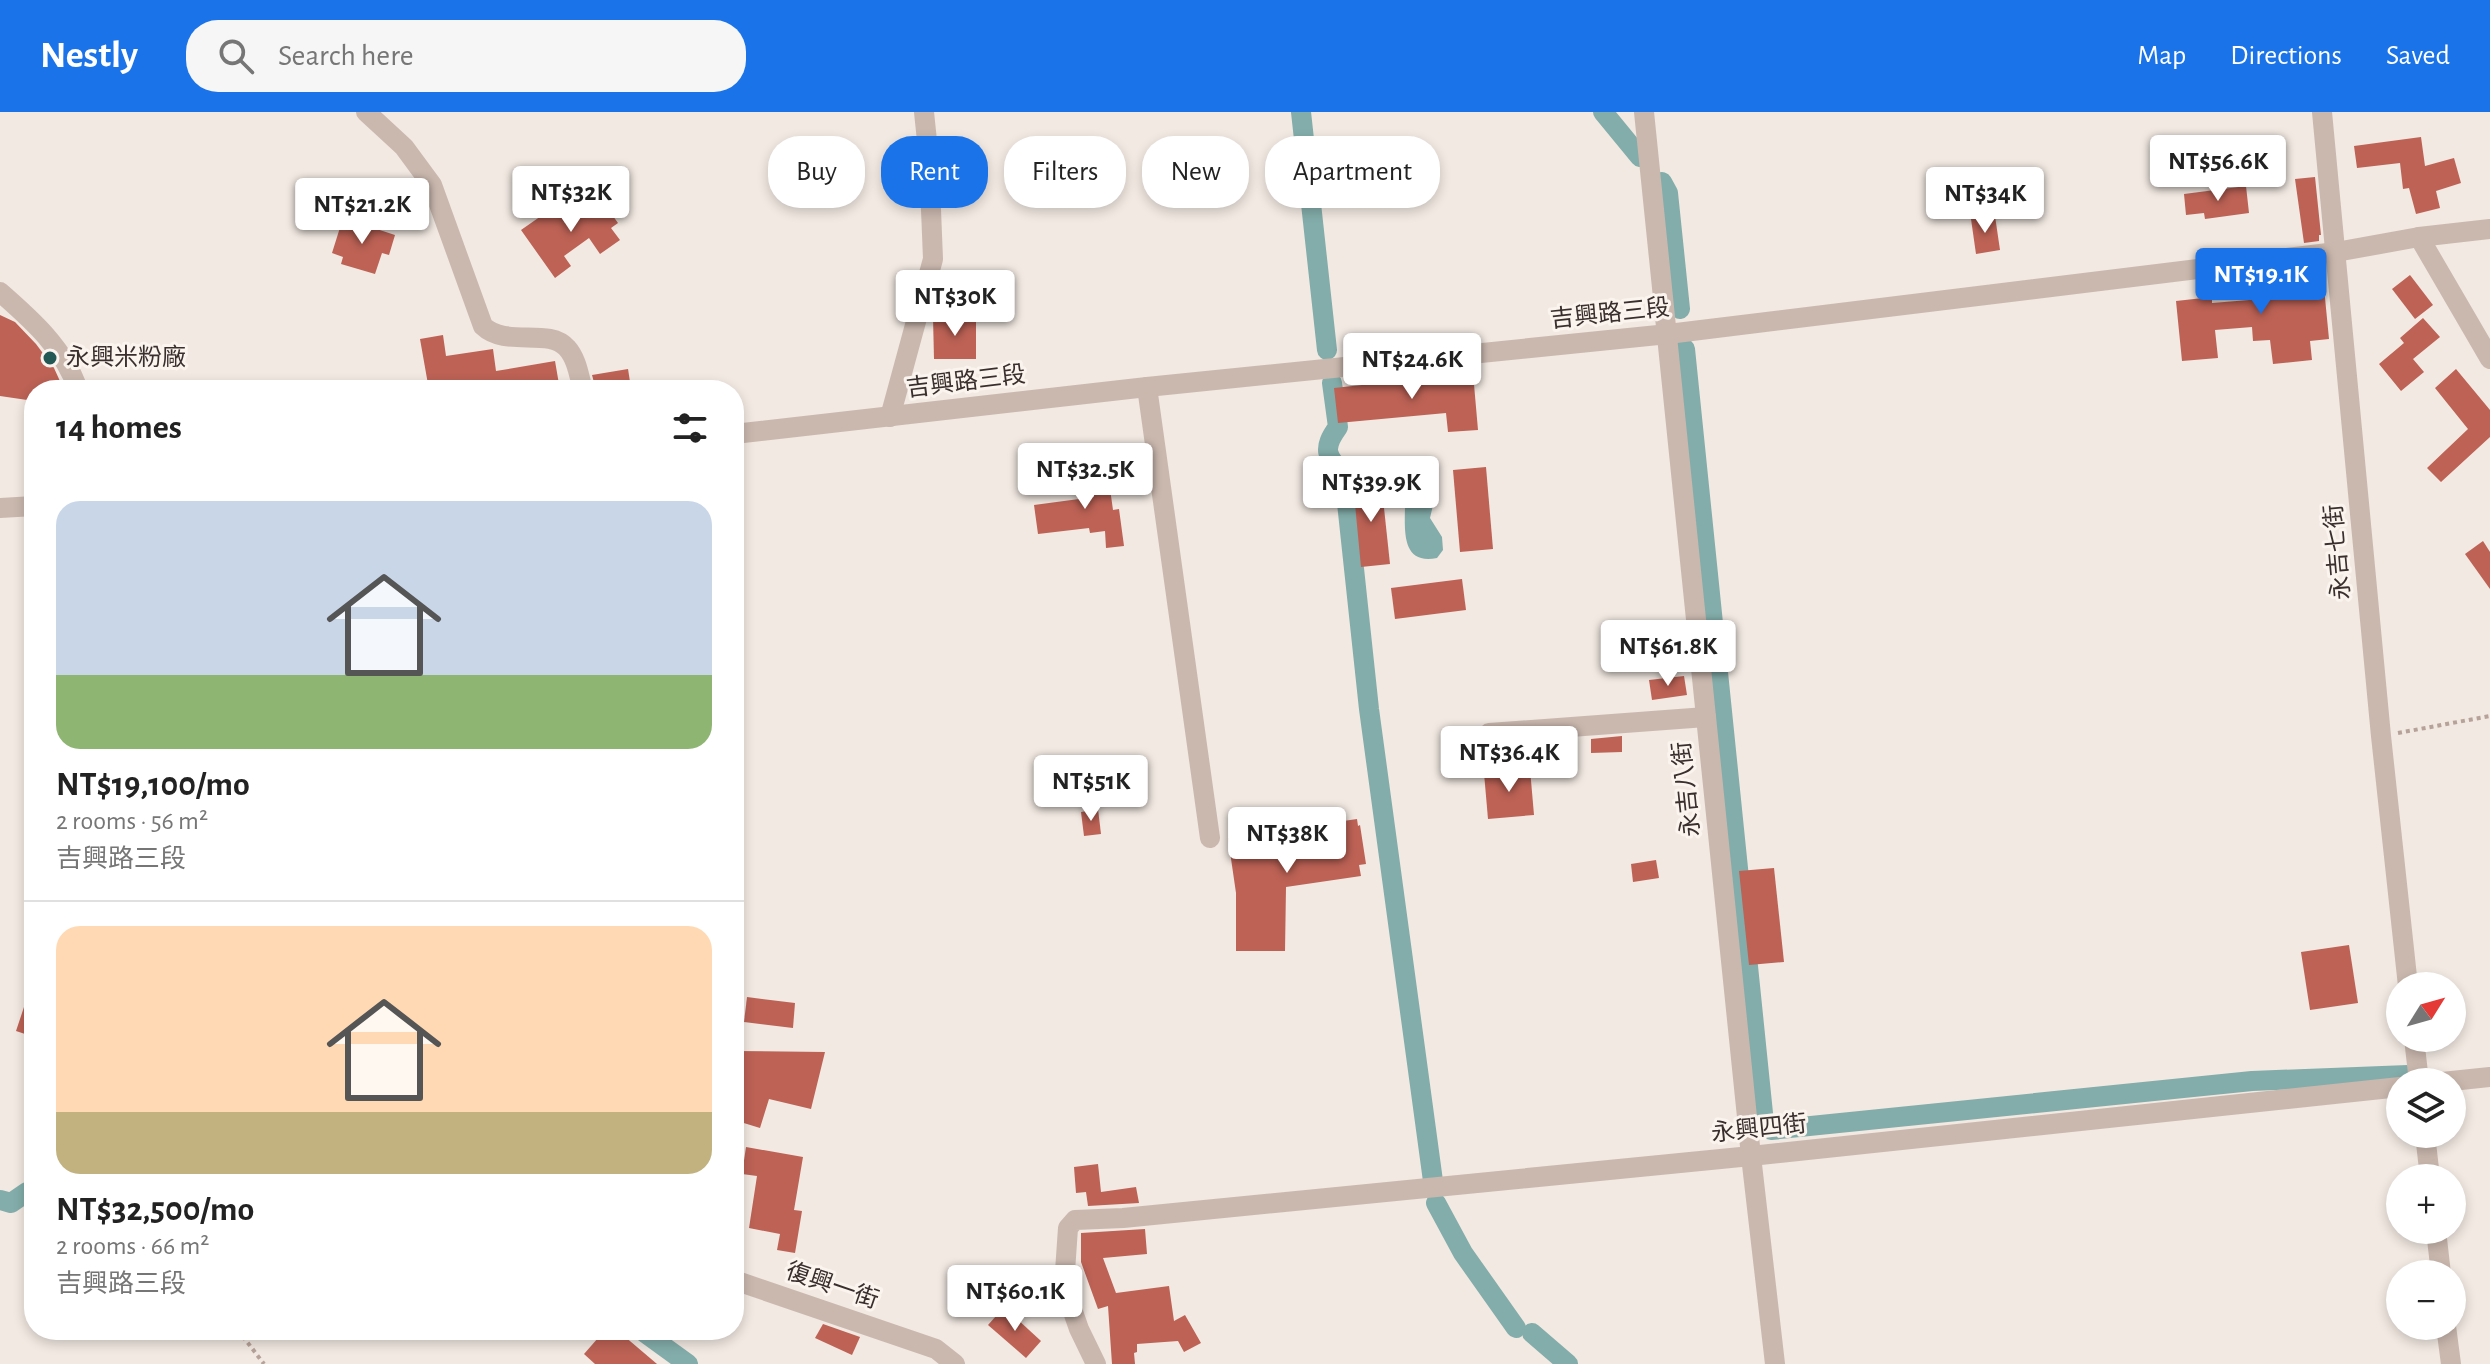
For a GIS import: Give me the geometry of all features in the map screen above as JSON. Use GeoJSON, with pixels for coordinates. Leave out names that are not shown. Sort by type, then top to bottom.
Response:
{"type":"FeatureCollection","features":[{"type":"Feature","properties":{"kind":"street"},"geometry":{"type":"LineString","coordinates":[[366,112],[404,147],[432,185],[483,326],[491,334],[503,337],[552,339],[566,346],[580,380]]}},
{"type":"Feature","properties":{"kind":"street"},"geometry":{"type":"LineString","coordinates":[[890,417],[933,259],[924,112]]}},
{"type":"Feature","properties":{"kind":"street","name":"永吉八街"},"geometry":{"type":"LineString","coordinates":[[1644,112],[1775,1364]]}},
{"type":"Feature","properties":{"kind":"street","name":"永吉七街"},"geometry":{"type":"LineString","coordinates":[[2322,112],[2406,972]]}},
{"type":"Feature","properties":{"kind":"street","name":"吉興路三段"},"geometry":{"type":"LineString","coordinates":[[744,433],[1147,387],[1668,334],[2336,252],[2419,237],[2490,229]]}},
{"type":"Feature","properties":{"kind":"street"},"geometry":{"type":"LineString","coordinates":[[2419,237],[2490,359]]}},
{"type":"Feature","properties":{"kind":"street"},"geometry":{"type":"LineString","coordinates":[[0,292],[39,327],[75,380]]}},
{"type":"Feature","properties":{"kind":"street"},"geometry":{"type":"LineString","coordinates":[[1147,387],[1210,838]]}},
{"type":"Feature","properties":{"kind":"street"},"geometry":{"type":"LineString","coordinates":[[0,508],[24,507]]}},
{"type":"Feature","properties":{"kind":"street"},"geometry":{"type":"LineString","coordinates":[[1489,733],[1706,717]]}},
{"type":"Feature","properties":{"kind":"street"},"geometry":{"type":"LineString","coordinates":[[2466,1080],[2490,1077]]}},
{"type":"Feature","properties":{"kind":"street","name":"永興四街"},"geometry":{"type":"LineString","coordinates":[[1096,1364],[1079,1329],[1064,1286],[1068,1228],[1075,1220],[1123,1218],[1751,1156],[2386,1088]]}},
{"type":"Feature","properties":{"kind":"street","name":"復興一街"},"geometry":{"type":"LineString","coordinates":[[744,1283],[936,1349],[955,1364]]}},
{"type":"Feature","properties":{"kind":"street"},"geometry":{"type":"LineString","coordinates":[[2448,1340],[2451,1364]]}},
{"type":"Feature","properties":{"kind":"path"},"geometry":{"type":"LineString","coordinates":[[2381,736],[2490,716]]}},
{"type":"Feature","properties":{"kind":"path"},"geometry":{"type":"LineString","coordinates":[[246,1340],[264,1364]]}},
{"type":"Feature","properties":{"kind":"water"},"geometry":{"type":"Polygon","coordinates":[[[1428,494],[1434,501],[1430,518],[1442,537],[1443,550],[1437,558],[1424,559],[1415,555],[1406,540],[1405,495],[1417,502],[1428,494]]]}},
{"type":"Feature","properties":{"kind":"building"},"geometry":{"type":"Polygon","coordinates":[[[2421,137],[2425,166],[2454,158],[2461,183],[2436,191],[2440,208],[2416,214],[2409,188],[2403,189],[2400,163],[2357,168],[2354,146],[2421,137]]]}},
{"type":"Feature","properties":{"kind":"building"},"geometry":{"type":"Polygon","coordinates":[[[2315,177],[2321,235],[2319,241],[2304,243],[2295,179],[2315,177]]]}},
{"type":"Feature","properties":{"kind":"building"},"geometry":{"type":"Polygon","coordinates":[[[2246,186],[2249,213],[2205,219],[2204,213],[2186,215],[2184,194],[2246,186]]]}},
{"type":"Feature","properties":{"kind":"building"},"geometry":{"type":"Polygon","coordinates":[[[600,198],[618,223],[611,228],[620,240],[600,254],[589,238],[564,256],[571,266],[555,278],[521,230],[554,207],[565,223],[600,198]]]}},
{"type":"Feature","properties":{"kind":"building"},"geometry":{"type":"Polygon","coordinates":[[[1995,216],[2000,250],[1976,254],[1971,219],[1995,216]]]}},
{"type":"Feature","properties":{"kind":"building"},"geometry":{"type":"Polygon","coordinates":[[[343,218],[395,235],[389,255],[382,253],[375,274],[341,264],[343,257],[332,253],[343,218]]]}},
{"type":"Feature","properties":{"kind":"building"},"geometry":{"type":"Polygon","coordinates":[[[2322,267],[2329,339],[2310,341],[2312,360],[2273,364],[2270,340],[2253,341],[2252,327],[2215,330],[2218,358],[2182,361],[2176,301],[2212,297],[2212,303],[2249,300],[2246,276],[2322,267]]]}},
{"type":"Feature","properties":{"kind":"building"},"geometry":{"type":"Polygon","coordinates":[[[2410,275],[2433,305],[2415,319],[2392,289],[2410,275]]]}},
{"type":"Feature","properties":{"kind":"building"},"geometry":{"type":"Polygon","coordinates":[[[0,315],[15,322],[36,344],[59,380],[24,380],[24,400],[0,396],[0,315]]]}},
{"type":"Feature","properties":{"kind":"building"},"geometry":{"type":"Polygon","coordinates":[[[976,316],[976,359],[934,359],[933,317],[976,316]]]}},
{"type":"Feature","properties":{"kind":"building"},"geometry":{"type":"Polygon","coordinates":[[[2423,318],[2440,337],[2413,359],[2424,372],[2401,391],[2379,364],[2404,343],[2400,338],[2423,318]]]}},
{"type":"Feature","properties":{"kind":"building"},"geometry":{"type":"Polygon","coordinates":[[[443,335],[446,356],[493,349],[496,371],[555,361],[558,380],[427,380],[420,339],[443,335]]]}},
{"type":"Feature","properties":{"kind":"building"},"geometry":{"type":"Polygon","coordinates":[[[628,369],[630,380],[593,380],[592,375],[628,369]]]}},
{"type":"Feature","properties":{"kind":"building"},"geometry":{"type":"Polygon","coordinates":[[[2456,369],[2490,410],[2490,437],[2441,482],[2427,468],[2468,429],[2435,388],[2456,369]]]}},
{"type":"Feature","properties":{"kind":"building"},"geometry":{"type":"Polygon","coordinates":[[[1473,373],[1478,430],[1448,432],[1446,413],[1338,423],[1334,388],[1473,373]]]}},
{"type":"Feature","properties":{"kind":"building"},"geometry":{"type":"Polygon","coordinates":[[[1106,460],[1113,510],[1119,509],[1124,546],[1106,548],[1105,531],[1090,533],[1089,528],[1038,534],[1034,505],[1094,497],[1089,462],[1106,460]]]}},
{"type":"Feature","properties":{"kind":"building"},"geometry":{"type":"Polygon","coordinates":[[[1486,467],[1493,549],[1460,552],[1453,470],[1486,467]]]}},
{"type":"Feature","properties":{"kind":"building"},"geometry":{"type":"Polygon","coordinates":[[[1381,480],[1390,564],[1361,567],[1353,483],[1381,480]]]}},
{"type":"Feature","properties":{"kind":"building"},"geometry":{"type":"Polygon","coordinates":[[[2483,541],[2490,552],[2490,589],[2465,554],[2483,541]]]}},
{"type":"Feature","properties":{"kind":"building"},"geometry":{"type":"Polygon","coordinates":[[[1462,579],[1466,610],[1395,619],[1391,588],[1462,579]]]}},
{"type":"Feature","properties":{"kind":"building"},"geometry":{"type":"Polygon","coordinates":[[[1684,676],[1687,695],[1652,700],[1649,680],[1684,676]]]}},
{"type":"Feature","properties":{"kind":"building"},"geometry":{"type":"Polygon","coordinates":[[[1622,736],[1622,752],[1591,753],[1591,739],[1622,736]]]}},
{"type":"Feature","properties":{"kind":"building"},"geometry":{"type":"Polygon","coordinates":[[[1530,769],[1534,815],[1488,819],[1484,773],[1530,769]]]}},
{"type":"Feature","properties":{"kind":"building"},"geometry":{"type":"Polygon","coordinates":[[[1098,809],[1101,834],[1084,836],[1081,812],[1098,809]]]}},
{"type":"Feature","properties":{"kind":"building"},"geometry":{"type":"Polygon","coordinates":[[[1357,819],[1366,864],[1359,865],[1361,876],[1286,887],[1285,951],[1236,951],[1236,893],[1228,838],[1357,819]]]}},
{"type":"Feature","properties":{"kind":"building"},"geometry":{"type":"Polygon","coordinates":[[[1656,860],[1659,878],[1633,882],[1631,864],[1656,860]]]}},
{"type":"Feature","properties":{"kind":"building"},"geometry":{"type":"Polygon","coordinates":[[[1774,868],[1784,962],[1749,965],[1739,871],[1774,868]]]}},
{"type":"Feature","properties":{"kind":"building"},"geometry":{"type":"Polygon","coordinates":[[[2349,945],[2358,1003],[2310,1010],[2301,952],[2349,945]]]}},
{"type":"Feature","properties":{"kind":"building"},"geometry":{"type":"Polygon","coordinates":[[[747,997],[795,1003],[793,1028],[744,1022],[747,997]]]}},
{"type":"Feature","properties":{"kind":"building"},"geometry":{"type":"Polygon","coordinates":[[[24,1007],[24,1034],[16,1031],[24,1007]]]}},
{"type":"Feature","properties":{"kind":"building"},"geometry":{"type":"Polygon","coordinates":[[[744,1051],[825,1052],[811,1109],[769,1099],[760,1128],[744,1123],[744,1051]]]}},
{"type":"Feature","properties":{"kind":"building"},"geometry":{"type":"Polygon","coordinates":[[[746,1147],[803,1157],[794,1210],[802,1211],[795,1253],[777,1250],[780,1234],[749,1228],[757,1176],[744,1174],[746,1147]]]}},
{"type":"Feature","properties":{"kind":"building"},"geometry":{"type":"Polygon","coordinates":[[[1098,1164],[1101,1192],[1136,1187],[1139,1203],[1088,1206],[1086,1192],[1076,1193],[1074,1167],[1098,1164]]]}},
{"type":"Feature","properties":{"kind":"building"},"geometry":{"type":"Polygon","coordinates":[[[1145,1229],[1147,1254],[1103,1258],[1116,1293],[1169,1286],[1174,1321],[1185,1315],[1201,1343],[1184,1352],[1178,1341],[1137,1344],[1135,1364],[1112,1364],[1108,1306],[1098,1309],[1081,1262],[1081,1233],[1145,1229]]]}},
{"type":"Feature","properties":{"kind":"building"},"geometry":{"type":"Polygon","coordinates":[[[1004,1307],[1041,1341],[1026,1358],[988,1325],[1004,1307]]]}},
{"type":"Feature","properties":{"kind":"building"},"geometry":{"type":"Polygon","coordinates":[[[823,1324],[860,1337],[852,1355],[815,1338],[823,1324]]]}},
{"type":"Feature","properties":{"kind":"building"},"geometry":{"type":"Polygon","coordinates":[[[596,1340],[629,1340],[657,1364],[595,1364],[584,1354],[596,1340]]]}},
{"type":"Feature","properties":{"kind":"waterway"},"geometry":{"type":"LineString","coordinates":[[1301,112],[1327,350]]}},
{"type":"Feature","properties":{"kind":"waterway"},"geometry":{"type":"LineString","coordinates":[[1603,112],[1640,157]]}},
{"type":"Feature","properties":{"kind":"waterway"},"geometry":{"type":"LineString","coordinates":[[1662,182],[1668,193],[1680,309]]}},
{"type":"Feature","properties":{"kind":"waterway"},"geometry":{"type":"LineString","coordinates":[[1685,349],[1764,1123],[1771,1130],[2252,1081],[2386,1076]]}},
{"type":"Feature","properties":{"kind":"waterway"},"geometry":{"type":"LineString","coordinates":[[1332,383],[1338,427],[1328,452],[1344,475],[1369,709],[1433,1181]]}},
{"type":"Feature","properties":{"kind":"waterway"},"geometry":{"type":"LineString","coordinates":[[0,1200],[11,1203],[24,1194]]}},
{"type":"Feature","properties":{"kind":"waterway"},"geometry":{"type":"LineString","coordinates":[[1436,1203],[1463,1253],[1516,1328]]}},
{"type":"Feature","properties":{"kind":"waterway"},"geometry":{"type":"LineString","coordinates":[[1532,1333],[1568,1364]]}},
{"type":"Feature","properties":{"kind":"waterway"},"geometry":{"type":"LineString","coordinates":[[655,1340],[688,1364]]}},
{"type":"Feature","properties":{"kind":"place","name":"永興米粉廠"},"geometry":{"type":"Point","coordinates":[50,358]}}]}
